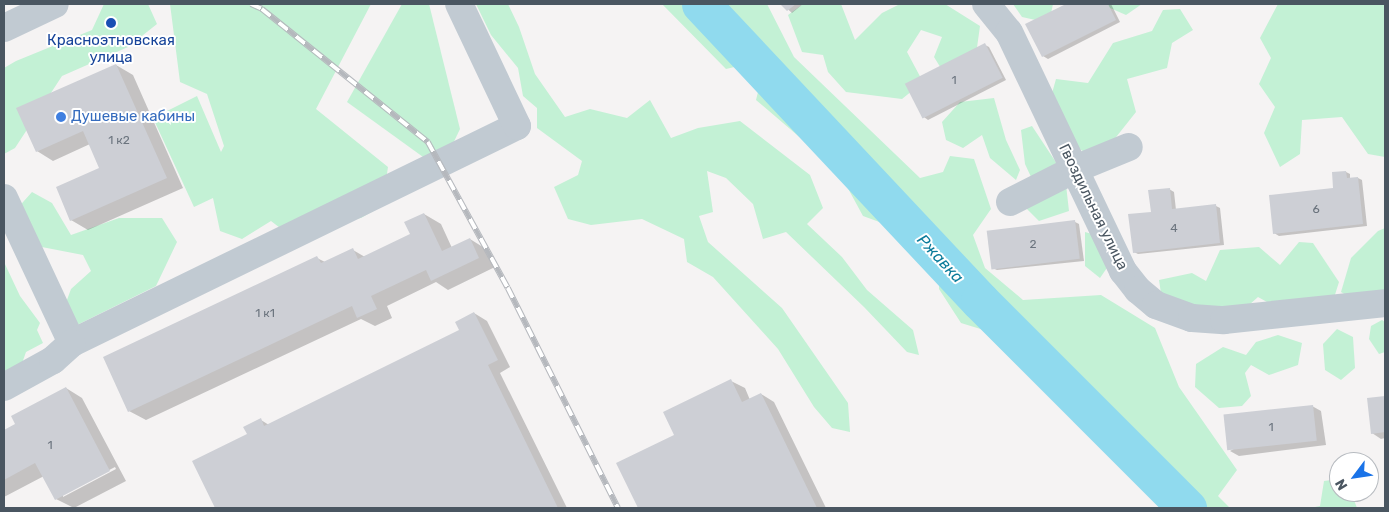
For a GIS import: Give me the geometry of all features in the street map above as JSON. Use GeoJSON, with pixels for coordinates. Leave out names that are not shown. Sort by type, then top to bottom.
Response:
{"type":"FeatureCollection","features":[{"type":"Feature","properties":{"kind":"street"},"geometry":{"type":"LineString","coordinates":[[4,28],[55,4]]}},
{"type":"Feature","properties":{"kind":"street"},"geometry":{"type":"LineString","coordinates":[[4,387],[53,360],[72,343],[517,126],[459,4]]}},
{"type":"Feature","properties":{"kind":"street","name":"Гвоздильная улица"},"geometry":{"type":"LineString","coordinates":[[986,4],[1009,32],[1124,271],[1138,290],[1156,305],[1192,318],[1224,320],[1385,303]]}},
{"type":"Feature","properties":{"kind":"street"},"geometry":{"type":"LineString","coordinates":[[1010,202],[1075,169],[1129,147]]}},
{"type":"Feature","properties":{"kind":"street"},"geometry":{"type":"LineString","coordinates":[[4,198],[72,343]]}},
{"type":"Feature","properties":{"kind":"green space"},"geometry":{"type":"Polygon","coordinates":[[[104,4],[148,4],[157,24],[128,47],[62,76],[15,148],[4,154],[4,68],[16,61],[92,30],[104,4]]]}},
{"type":"Feature","properties":{"kind":"green space"},"geometry":{"type":"Polygon","coordinates":[[[170,4],[371,4],[316,109],[388,167],[382,206],[361,218],[330,224],[301,244],[271,221],[242,239],[220,231],[213,198],[194,207],[153,118],[197,96],[221,152],[224,146],[207,94],[180,82],[170,4]]]}},
{"type":"Feature","properties":{"kind":"green space"},"geometry":{"type":"Polygon","coordinates":[[[402,4],[429,4],[460,129],[448,154],[430,162],[347,102],[402,4]]]}},
{"type":"Feature","properties":{"kind":"green space"},"geometry":{"type":"Polygon","coordinates":[[[476,4],[508,4],[519,27],[535,74],[565,117],[590,109],[627,118],[650,100],[671,138],[698,128],[740,121],[810,175],[823,208],[807,224],[842,257],[867,290],[913,330],[919,355],[907,352],[864,307],[786,232],[763,239],[753,204],[726,178],[707,171],[713,212],[699,216],[708,242],[782,308],[848,403],[850,432],[832,428],[814,407],[778,349],[713,277],[687,262],[684,239],[642,219],[591,225],[568,219],[554,187],[578,175],[582,161],[537,128],[537,108],[523,96],[518,68],[491,35],[476,4]]]}},
{"type":"Feature","properties":{"kind":"green space"},"geometry":{"type":"Polygon","coordinates":[[[662,4],[767,4],[794,57],[920,178],[943,172],[950,156],[974,159],[991,209],[973,235],[985,268],[1023,300],[1101,295],[1155,328],[1179,387],[1237,470],[1218,496],[1230,508],[1181,508],[1138,465],[1124,438],[1084,413],[1013,339],[961,323],[939,289],[939,267],[912,234],[863,216],[838,170],[756,100],[762,76],[751,63],[726,69],[662,4]]]}},
{"type":"Feature","properties":{"kind":"green space"},"geometry":{"type":"Polygon","coordinates":[[[803,4],[841,4],[855,40],[882,13],[900,4],[945,4],[980,26],[975,62],[947,78],[934,57],[942,37],[921,30],[907,52],[923,82],[902,99],[846,92],[828,72],[823,55],[802,52],[788,15],[803,4]]]}},
{"type":"Feature","properties":{"kind":"green space"},"geometry":{"type":"Polygon","coordinates":[[[1013,4],[1053,4],[1049,23],[1022,17],[1013,4]]]}},
{"type":"Feature","properties":{"kind":"green space"},"geometry":{"type":"Polygon","coordinates":[[[1101,4],[1142,4],[1126,15],[1101,4]]]}},
{"type":"Feature","properties":{"kind":"green space"},"geometry":{"type":"Polygon","coordinates":[[[1278,4],[1385,4],[1385,157],[1368,154],[1342,117],[1302,120],[1300,154],[1280,167],[1264,133],[1275,107],[1259,84],[1271,58],[1260,38],[1278,4]]]}},
{"type":"Feature","properties":{"kind":"green space"},"geometry":{"type":"Polygon","coordinates":[[[1180,9],[1193,30],[1172,43],[1167,68],[1127,79],[1136,112],[1109,146],[1085,152],[1067,143],[1049,104],[1056,79],[1088,83],[1113,43],[1152,31],[1163,10],[1180,9]]]}},
{"type":"Feature","properties":{"kind":"green space"},"geometry":{"type":"Polygon","coordinates":[[[994,98],[1006,140],[1020,170],[1016,180],[990,158],[982,135],[963,148],[946,140],[942,122],[960,102],[994,98]]]}},
{"type":"Feature","properties":{"kind":"green space"},"geometry":{"type":"Polygon","coordinates":[[[1032,126],[1065,176],[1069,211],[1039,221],[1026,208],[1038,192],[1025,164],[1021,130],[1032,126]]]}},
{"type":"Feature","properties":{"kind":"green space"},"geometry":{"type":"Polygon","coordinates":[[[32,192],[52,203],[71,235],[119,218],[162,218],[177,242],[156,286],[77,325],[64,308],[71,289],[91,271],[83,255],[16,242],[7,220],[32,192]]]}},
{"type":"Feature","properties":{"kind":"green space"},"geometry":{"type":"Polygon","coordinates":[[[1385,228],[1385,298],[1356,301],[1341,292],[1351,258],[1378,231],[1385,228]]]}},
{"type":"Feature","properties":{"kind":"green space"},"geometry":{"type":"Polygon","coordinates":[[[1085,232],[1099,236],[1111,262],[1100,278],[1085,266],[1085,232]]]}},
{"type":"Feature","properties":{"kind":"green space"},"geometry":{"type":"Polygon","coordinates":[[[1299,242],[1313,243],[1339,282],[1333,301],[1296,318],[1258,297],[1230,322],[1162,300],[1159,280],[1192,273],[1206,281],[1220,250],[1259,247],[1280,265],[1299,242]]]}},
{"type":"Feature","properties":{"kind":"green space"},"geometry":{"type":"Polygon","coordinates":[[[4,262],[20,296],[40,323],[37,330],[43,343],[26,352],[14,386],[4,390],[4,262]]]}},
{"type":"Feature","properties":{"kind":"green space"},"geometry":{"type":"Polygon","coordinates":[[[1382,320],[1385,322],[1385,352],[1379,354],[1369,339],[1371,326],[1382,320]]]}},
{"type":"Feature","properties":{"kind":"green space"},"geometry":{"type":"Polygon","coordinates":[[[1337,329],[1353,337],[1355,368],[1341,380],[1325,370],[1323,344],[1337,329]]]}},
{"type":"Feature","properties":{"kind":"green space"},"geometry":{"type":"Polygon","coordinates":[[[1278,335],[1302,343],[1298,365],[1269,375],[1251,365],[1245,373],[1251,396],[1242,406],[1219,408],[1195,387],[1196,364],[1223,347],[1246,355],[1256,342],[1278,335]]]}},
{"type":"Feature","properties":{"kind":"green space"},"geometry":{"type":"Polygon","coordinates":[[[1329,480],[1329,502],[1355,502],[1357,508],[1310,508],[1320,506],[1324,481],[1329,480]]]}},
{"type":"Feature","properties":{"kind":"building"},"geometry":{"type":"Polygon","coordinates":[[[780,4],[796,4],[787,11],[780,4]]]}},
{"type":"Feature","properties":{"kind":"building"},"geometry":{"type":"Polygon","coordinates":[[[1066,4],[1108,4],[1116,20],[1042,57],[1025,24],[1066,4]]]}},
{"type":"Feature","properties":{"kind":"building"},"geometry":{"type":"Polygon","coordinates":[[[985,43],[1003,78],[923,119],[905,84],[985,43]]]}},
{"type":"Feature","properties":{"kind":"building"},"geometry":{"type":"Polygon","coordinates":[[[116,64],[167,178],[70,221],[56,187],[99,168],[83,131],[36,152],[16,108],[116,64]]]}},
{"type":"Feature","properties":{"kind":"building"},"geometry":{"type":"Polygon","coordinates":[[[1346,171],[1347,178],[1358,177],[1363,224],[1273,234],[1269,195],[1333,188],[1332,172],[1346,171]]]}},
{"type":"Feature","properties":{"kind":"building"},"geometry":{"type":"Polygon","coordinates":[[[1170,188],[1172,209],[1216,204],[1220,243],[1133,253],[1128,214],[1151,212],[1148,190],[1170,188]]]}},
{"type":"Feature","properties":{"kind":"building"},"geometry":{"type":"Polygon","coordinates":[[[424,213],[442,251],[470,238],[479,258],[431,281],[426,270],[371,296],[377,309],[357,318],[352,306],[128,412],[103,357],[317,256],[321,263],[353,248],[358,259],[410,234],[404,222],[424,213]]]}},
{"type":"Feature","properties":{"kind":"building"},"geometry":{"type":"Polygon","coordinates":[[[1075,220],[1080,259],[991,270],[987,231],[1075,220]]]}},
{"type":"Feature","properties":{"kind":"building"},"geometry":{"type":"Polygon","coordinates":[[[474,312],[498,360],[488,365],[558,508],[215,508],[192,461],[247,434],[243,427],[261,418],[264,426],[459,330],[455,322],[474,312]]]}},
{"type":"Feature","properties":{"kind":"building"},"geometry":{"type":"Polygon","coordinates":[[[731,379],[742,402],[761,393],[817,508],[638,508],[616,463],[674,435],[663,412],[731,379]]]}},
{"type":"Feature","properties":{"kind":"building"},"geometry":{"type":"Polygon","coordinates":[[[66,387],[110,471],[55,500],[35,463],[4,480],[4,430],[15,424],[11,416],[66,387]]]}},
{"type":"Feature","properties":{"kind":"building"},"geometry":{"type":"Polygon","coordinates":[[[1385,396],[1385,432],[1371,434],[1367,398],[1385,396]]]}},
{"type":"Feature","properties":{"kind":"building"},"geometry":{"type":"Polygon","coordinates":[[[1313,405],[1317,441],[1227,450],[1223,414],[1313,405]]]}},
{"type":"Feature","properties":{"kind":"waterway","name":"Ржавка"},"geometry":{"type":"LineString","coordinates":[[701,4],[980,301],[1187,508]]}},
{"type":"Feature","properties":{"kind":"railway"},"geometry":{"type":"LineString","coordinates":[[251,4],[262,9],[428,142],[508,288],[618,508]]}},
{"type":"Feature","properties":{"kind":"place","name":"Красноэтновская улица"},"geometry":{"type":"Point","coordinates":[111,23]}},
{"type":"Feature","properties":{"kind":"place","name":"Душевые кабины"},"geometry":{"type":"Point","coordinates":[61,117]}}]}
